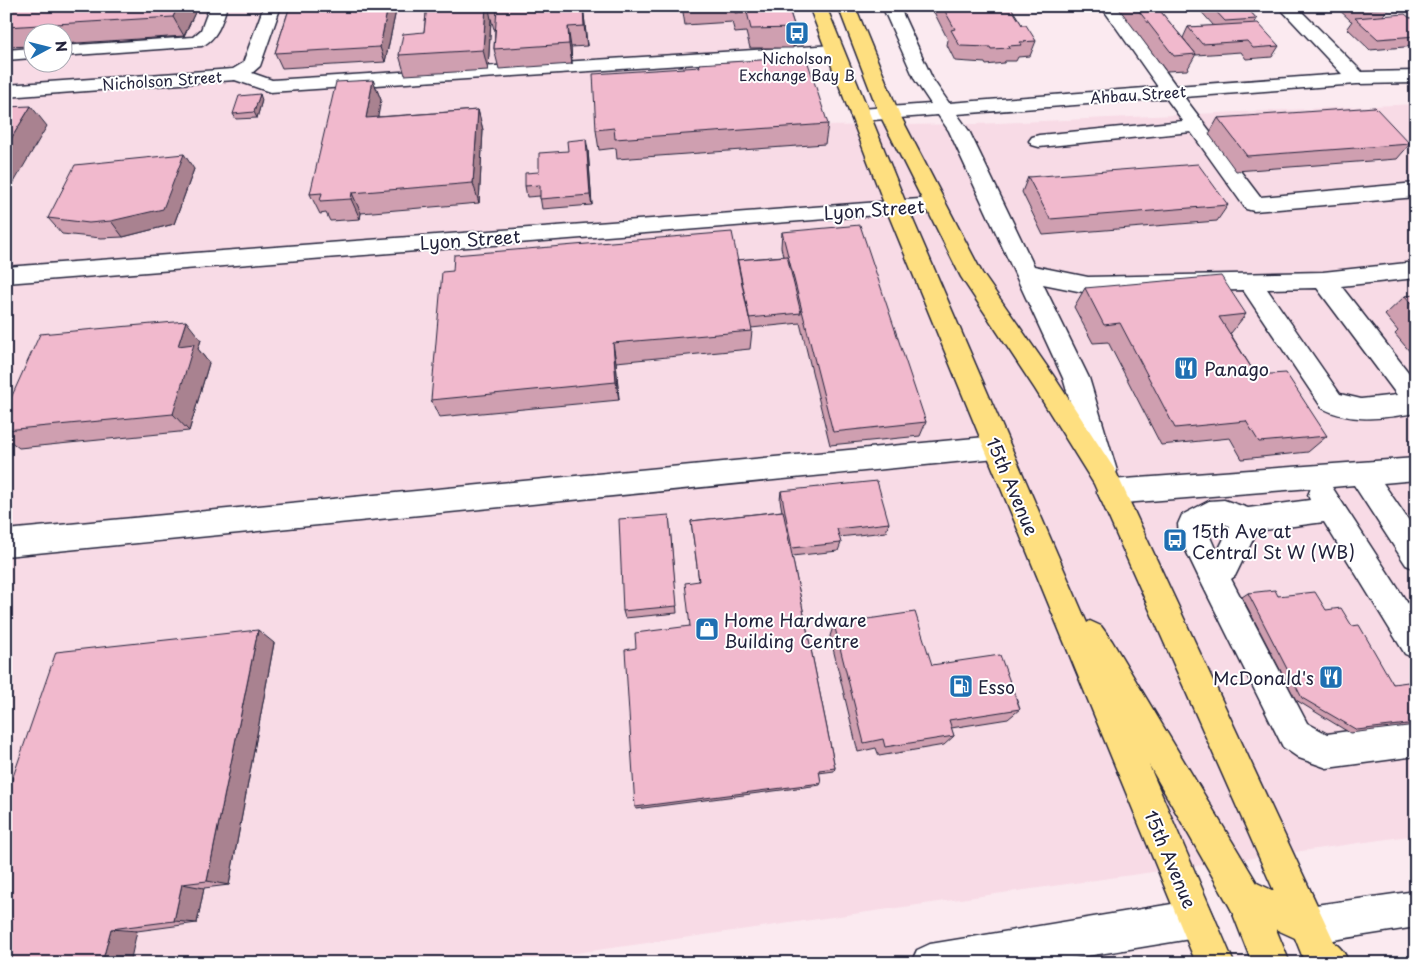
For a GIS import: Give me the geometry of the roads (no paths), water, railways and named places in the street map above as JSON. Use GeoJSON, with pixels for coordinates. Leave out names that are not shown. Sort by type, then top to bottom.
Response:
{"type":"FeatureCollection","features":[{"type":"Feature","properties":{"kind":"main road","name":"15th Avenue"},"geometry":{"type":"LineString","coordinates":[[817,6],[896,206],[996,447],[1215,963]]}},
{"type":"Feature","properties":{"kind":"main road"},"geometry":{"type":"LineString","coordinates":[[846,6],[889,113],[933,205],[972,277],[1044,382],[1108,485],[1321,952]]}},
{"type":"Feature","properties":{"kind":"main road"},"geometry":{"type":"LineString","coordinates":[[1058,592],[1101,652],[1244,896],[1272,963]]}},
{"type":"Feature","properties":{"kind":"main road"},"geometry":{"type":"LineString","coordinates":[[1244,896],[1321,952]]}},
{"type":"Feature","properties":{"kind":"street"},"geometry":{"type":"LineString","coordinates":[[72,50],[204,40],[219,6]]}},
{"type":"Feature","properties":{"kind":"street","name":"Nicholson Street"},"geometry":{"type":"LineString","coordinates":[[6,91],[237,74],[251,66],[273,6]]}},
{"type":"Feature","properties":{"kind":"street"},"geometry":{"type":"LineString","coordinates":[[890,6],[924,80],[959,131],[1076,378],[1108,485],[1311,477],[1416,469]]}},
{"type":"Feature","properties":{"kind":"street"},"geometry":{"type":"LineString","coordinates":[[1109,6],[1170,92],[1254,204],[1416,190]]}},
{"type":"Feature","properties":{"kind":"street"},"geometry":{"type":"LineString","coordinates":[[1286,6],[1357,78]]}},
{"type":"Feature","properties":{"kind":"street"},"geometry":{"type":"LineString","coordinates":[[237,74],[270,86],[834,50]]}},
{"type":"Feature","properties":{"kind":"street"},"geometry":{"type":"LineString","coordinates":[[6,55],[22,54]]}},
{"type":"Feature","properties":{"kind":"street","name":"Ahbau Street"},"geometry":{"type":"LineString","coordinates":[[860,115],[1357,78],[1416,77]]}},
{"type":"Feature","properties":{"kind":"street"},"geometry":{"type":"LineString","coordinates":[[1039,141],[1196,126]]}},
{"type":"Feature","properties":{"kind":"street","name":"Lyon Street"},"geometry":{"type":"LineString","coordinates":[[6,275],[896,206],[933,205]]}},
{"type":"Feature","properties":{"kind":"street"},"geometry":{"type":"LineString","coordinates":[[1026,273],[1088,286],[1323,280],[1416,270]]}},
{"type":"Feature","properties":{"kind":"street"},"geometry":{"type":"LineString","coordinates":[[1249,281],[1331,400],[1342,408],[1354,410],[1416,402],[1323,280]]}},
{"type":"Feature","properties":{"kind":"street"},"geometry":{"type":"LineString","coordinates":[[6,543],[996,447]]}},
{"type":"Feature","properties":{"kind":"street"},"geometry":{"type":"LineString","coordinates":[[1361,473],[1416,556]]}},
{"type":"Feature","properties":{"kind":"street"},"geometry":{"type":"LineString","coordinates":[[1311,477],[1416,644]]}},
{"type":"Feature","properties":{"kind":"street"},"geometry":{"type":"LineString","coordinates":[[1331,509],[1248,520],[1224,512],[1209,513],[1192,524],[1193,536],[1295,735],[1311,746],[1327,751],[1416,739]]}},
{"type":"Feature","properties":{"kind":"street"},"geometry":{"type":"LineString","coordinates":[[1212,575],[1225,567],[1248,520]]}},
{"type":"Feature","properties":{"kind":"street"},"geometry":{"type":"LineString","coordinates":[[1321,952],[1416,909]]}},
{"type":"Feature","properties":{"kind":"street"},"geometry":{"type":"LineString","coordinates":[[930,963],[1196,919]]}},
{"type":"Feature","properties":{"kind":"place","name":"Nicholson Exchange Bay B"},"geometry":{"type":"Point","coordinates":[797,33]}},
{"type":"Feature","properties":{"kind":"place","name":"Panago"},"geometry":{"type":"Point","coordinates":[1186,368]}},
{"type":"Feature","properties":{"kind":"place","name":"15th Ave at Central St W (WB)"},"geometry":{"type":"Point","coordinates":[1175,540]}},
{"type":"Feature","properties":{"kind":"place","name":"Home Hardware Building Centre"},"geometry":{"type":"Point","coordinates":[707,629]}},
{"type":"Feature","properties":{"kind":"place","name":"McDonald's"},"geometry":{"type":"Point","coordinates":[1331,677]}},
{"type":"Feature","properties":{"kind":"place","name":"Esso"},"geometry":{"type":"Point","coordinates":[961,686]}}]}
